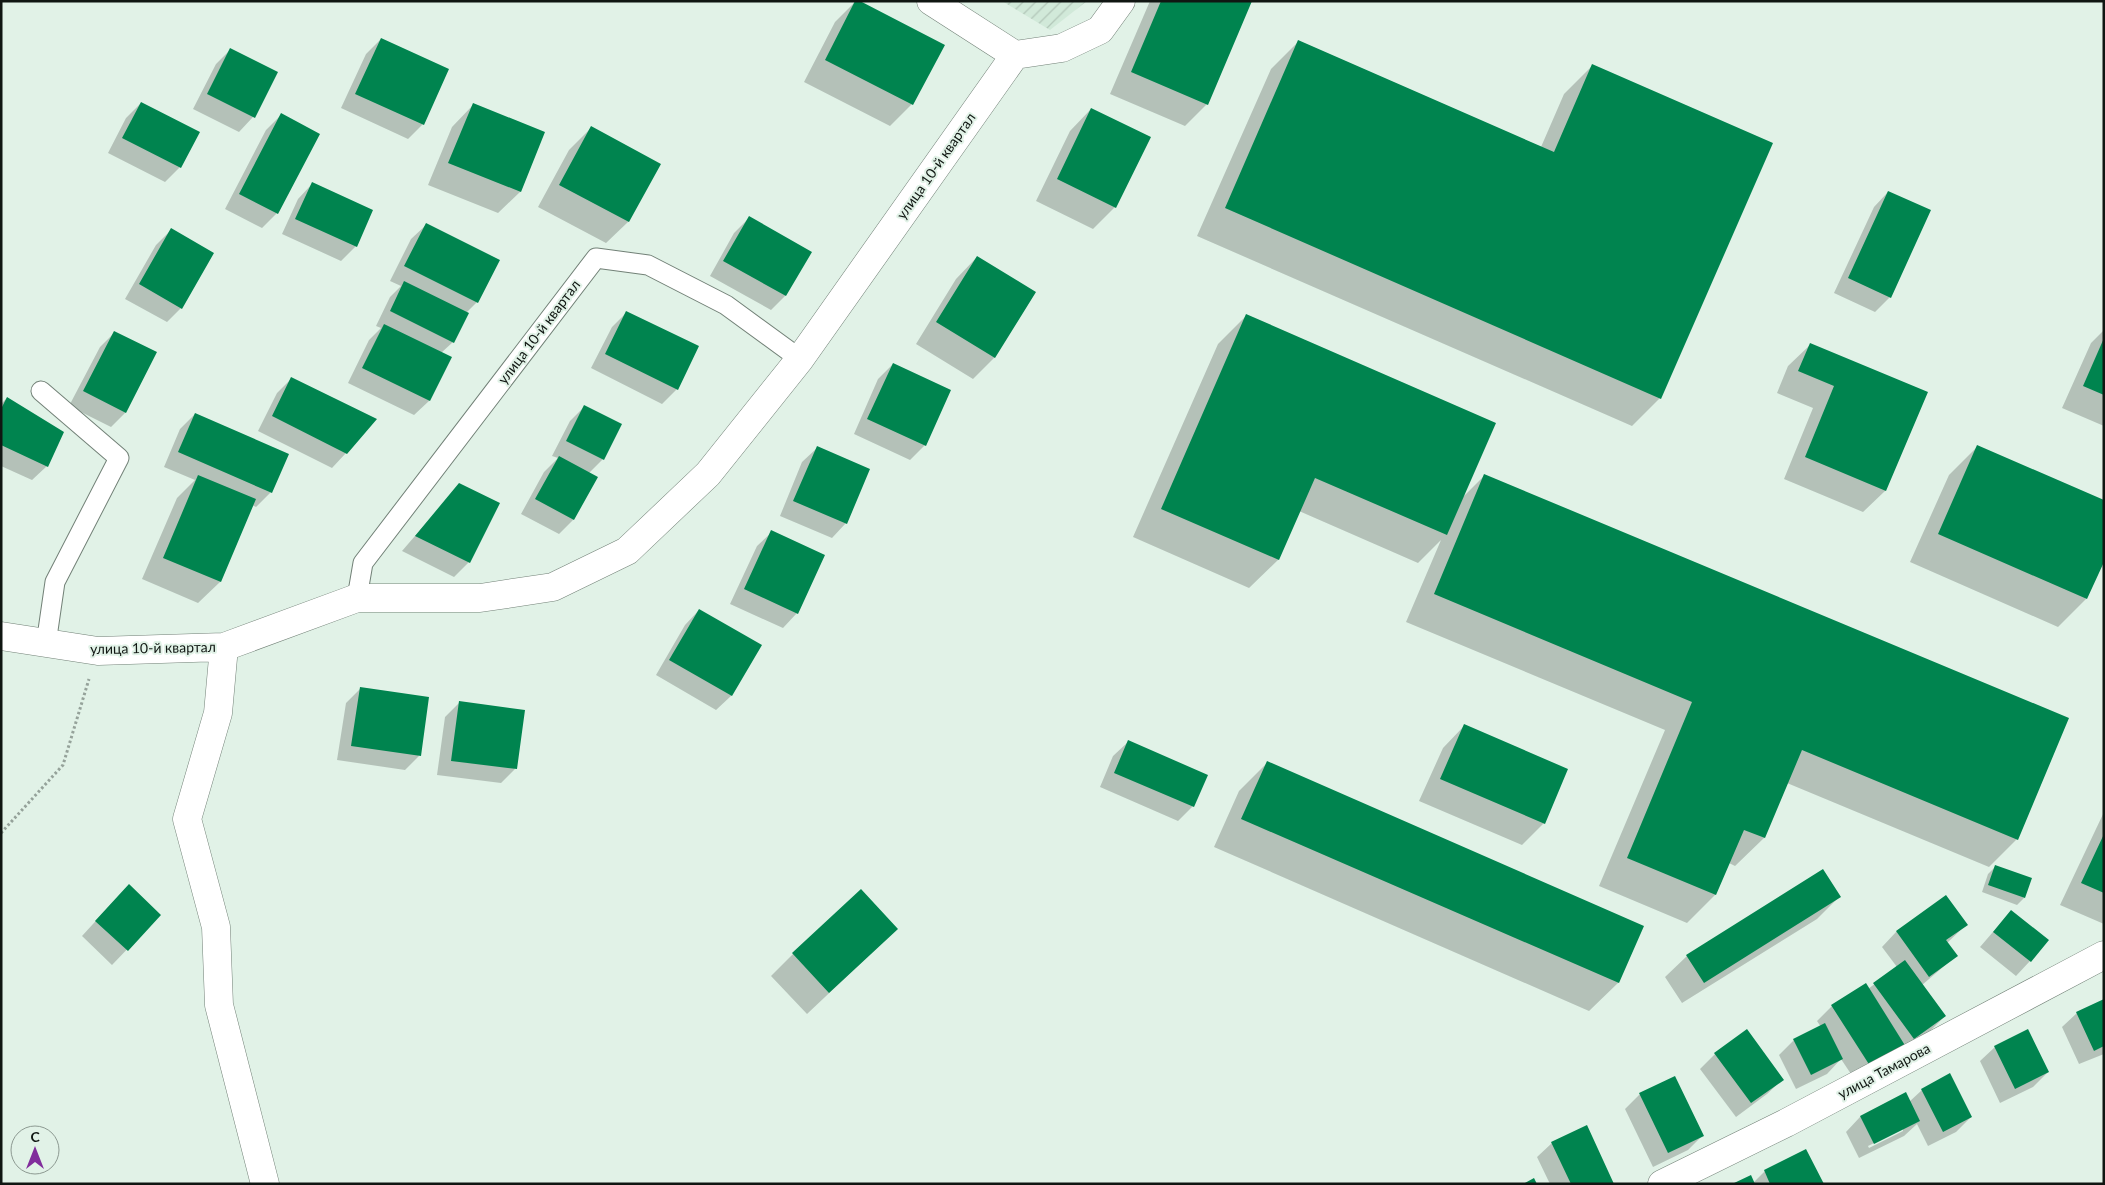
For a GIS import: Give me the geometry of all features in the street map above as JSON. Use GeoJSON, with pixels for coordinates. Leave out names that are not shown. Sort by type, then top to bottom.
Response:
{"type":"FeatureCollection","features":[{"type":"Feature","properties":{"kind":"street"},"geometry":{"type":"LineString","coordinates":[[930,1],[1015,55],[1062,48],[1100,30],[1122,1]]}},
{"type":"Feature","properties":{"kind":"street","name":"улица 10-й квартал"},"geometry":{"type":"LineString","coordinates":[[1,636],[98,651],[224,647],[357,598],[480,598],[553,587],[627,551],[708,474],[800,359],[1015,55]]}},
{"type":"Feature","properties":{"kind":"street"},"geometry":{"type":"LineString","coordinates":[[224,647],[218,713],[187,819],[216,927],[219,1005],[265,1184]]}},
{"type":"Feature","properties":{"kind":"street","name":"улица Тамарова"},"geometry":{"type":"LineString","coordinates":[[1662,1184],[1786,1123],[2104,955]]}},
{"type":"Feature","properties":{"kind":"lane","name":"улица 10-й квартал"},"geometry":{"type":"LineString","coordinates":[[357,598],[363,563],[596,258],[648,265],[726,305],[800,359]]}},
{"type":"Feature","properties":{"kind":"lane"},"geometry":{"type":"LineString","coordinates":[[41,391],[119,458],[55,582],[46,644]]}},
{"type":"Feature","properties":{"kind":"path"},"geometry":{"type":"LineString","coordinates":[[1,833],[63,766],[98,651]]}},
{"type":"Feature","properties":{"kind":"shaded area"},"geometry":{"type":"Polygon","coordinates":[[[1002,1],[1087,1],[1050,30],[1002,1]]]}},
{"type":"Feature","properties":{"kind":"building"},"geometry":{"type":"Polygon","coordinates":[[[855,1],[860,1],[945,45],[913,105],[825,60],[855,1]]]}},
{"type":"Feature","properties":{"kind":"building"},"geometry":{"type":"Polygon","coordinates":[[[1161,1],[1252,1],[1208,105],[1131,72],[1161,1]]]}},
{"type":"Feature","properties":{"kind":"building"},"geometry":{"type":"Polygon","coordinates":[[[381,38],[449,69],[424,125],[355,94],[381,38]]]}},
{"type":"Feature","properties":{"kind":"building"},"geometry":{"type":"Polygon","coordinates":[[[1298,40],[1554,152],[1592,64],[1773,143],[1661,399],[1225,208],[1298,40]]]}},
{"type":"Feature","properties":{"kind":"building"},"geometry":{"type":"Polygon","coordinates":[[[230,48],[278,72],[255,118],[207,94],[230,48]]]}},
{"type":"Feature","properties":{"kind":"building"},"geometry":{"type":"Polygon","coordinates":[[[141,102],[200,132],[181,168],[122,138],[141,102]]]}},
{"type":"Feature","properties":{"kind":"building"},"geometry":{"type":"Polygon","coordinates":[[[473,103],[545,132],[521,192],[448,163],[473,103]]]}},
{"type":"Feature","properties":{"kind":"building"},"geometry":{"type":"Polygon","coordinates":[[[1091,108],[1151,137],[1116,208],[1057,179],[1091,108]]]}},
{"type":"Feature","properties":{"kind":"building"},"geometry":{"type":"Polygon","coordinates":[[[281,113],[320,134],[278,214],[239,194],[281,113]]]}},
{"type":"Feature","properties":{"kind":"building"},"geometry":{"type":"Polygon","coordinates":[[[591,126],[661,164],[629,222],[559,185],[591,126]]]}},
{"type":"Feature","properties":{"kind":"building"},"geometry":{"type":"Polygon","coordinates":[[[312,182],[373,210],[357,247],[295,219],[312,182]]]}},
{"type":"Feature","properties":{"kind":"building"},"geometry":{"type":"Polygon","coordinates":[[[1888,191],[1931,210],[1891,298],[1848,278],[1888,191]]]}},
{"type":"Feature","properties":{"kind":"building"},"geometry":{"type":"Polygon","coordinates":[[[749,216],[812,252],[786,296],[723,261],[749,216]]]}},
{"type":"Feature","properties":{"kind":"building"},"geometry":{"type":"Polygon","coordinates":[[[426,223],[500,260],[478,303],[404,266],[426,223]]]}},
{"type":"Feature","properties":{"kind":"building"},"geometry":{"type":"Polygon","coordinates":[[[171,228],[214,253],[182,309],[139,284],[171,228]]]}},
{"type":"Feature","properties":{"kind":"building"},"geometry":{"type":"Polygon","coordinates":[[[977,256],[1036,292],[995,358],[936,322],[977,256]]]}},
{"type":"Feature","properties":{"kind":"building"},"geometry":{"type":"Polygon","coordinates":[[[404,281],[469,313],[454,343],[390,311],[404,281]]]}},
{"type":"Feature","properties":{"kind":"building"},"geometry":{"type":"Polygon","coordinates":[[[626,311],[699,346],[678,390],[605,354],[626,311]]]}},
{"type":"Feature","properties":{"kind":"building"},"geometry":{"type":"Polygon","coordinates":[[[1246,314],[1496,423],[1447,535],[1315,478],[1279,560],[1161,509],[1246,314]]]}},
{"type":"Feature","properties":{"kind":"building"},"geometry":{"type":"Polygon","coordinates":[[[384,324],[452,357],[430,401],[362,368],[384,324]]]}},
{"type":"Feature","properties":{"kind":"building"},"geometry":{"type":"Polygon","coordinates":[[[114,331],[157,352],[126,413],[83,391],[114,331]]]}},
{"type":"Feature","properties":{"kind":"building"},"geometry":{"type":"Polygon","coordinates":[[[2104,338],[2104,395],[2083,386],[2104,338]]]}},
{"type":"Feature","properties":{"kind":"building"},"geometry":{"type":"Polygon","coordinates":[[[1810,343],[1928,392],[1886,491],[1805,457],[1834,386],[1798,371],[1810,343]]]}},
{"type":"Feature","properties":{"kind":"building"},"geometry":{"type":"Polygon","coordinates":[[[893,363],[951,390],[926,446],[867,419],[893,363]]]}},
{"type":"Feature","properties":{"kind":"building"},"geometry":{"type":"Polygon","coordinates":[[[291,377],[377,419],[347,454],[272,416],[291,377]]]}},
{"type":"Feature","properties":{"kind":"building"},"geometry":{"type":"Polygon","coordinates":[[[7,397],[64,432],[48,467],[1,445],[1,409],[7,397]]]}},
{"type":"Feature","properties":{"kind":"building"},"geometry":{"type":"Polygon","coordinates":[[[584,405],[622,424],[604,460],[566,441],[584,405]]]}},
{"type":"Feature","properties":{"kind":"building"},"geometry":{"type":"Polygon","coordinates":[[[195,413],[289,454],[272,493],[178,452],[195,413]]]}},
{"type":"Feature","properties":{"kind":"building"},"geometry":{"type":"Polygon","coordinates":[[[1977,445],[2104,500],[2104,562],[2087,599],[1938,534],[1977,445]]]}},
{"type":"Feature","properties":{"kind":"building"},"geometry":{"type":"Polygon","coordinates":[[[817,446],[870,469],[847,524],[793,501],[817,446]]]}},
{"type":"Feature","properties":{"kind":"building"},"geometry":{"type":"Polygon","coordinates":[[[559,456],[598,477],[574,520],[535,499],[559,456]]]}},
{"type":"Feature","properties":{"kind":"building"},"geometry":{"type":"Polygon","coordinates":[[[1484,474],[2069,718],[2018,840],[1802,750],[1765,838],[1744,830],[1716,895],[1627,858],[1692,702],[1434,594],[1484,474]]]}},
{"type":"Feature","properties":{"kind":"building"},"geometry":{"type":"Polygon","coordinates":[[[198,475],[256,499],[221,582],[163,558],[198,475]]]}},
{"type":"Feature","properties":{"kind":"building"},"geometry":{"type":"Polygon","coordinates":[[[459,483],[500,503],[470,563],[415,536],[459,483]]]}},
{"type":"Feature","properties":{"kind":"building"},"geometry":{"type":"Polygon","coordinates":[[[771,530],[825,555],[798,614],[744,589],[771,530]]]}},
{"type":"Feature","properties":{"kind":"building"},"geometry":{"type":"Polygon","coordinates":[[[699,609],[762,645],[732,696],[669,660],[699,609]]]}},
{"type":"Feature","properties":{"kind":"building"},"geometry":{"type":"Polygon","coordinates":[[[360,687],[429,697],[421,756],[351,746],[360,687]]]}},
{"type":"Feature","properties":{"kind":"building"},"geometry":{"type":"Polygon","coordinates":[[[459,701],[525,710],[517,769],[451,761],[459,701]]]}},
{"type":"Feature","properties":{"kind":"building"},"geometry":{"type":"Polygon","coordinates":[[[1464,724],[1568,769],[1545,824],[1440,779],[1464,724]]]}},
{"type":"Feature","properties":{"kind":"building"},"geometry":{"type":"Polygon","coordinates":[[[1128,740],[1208,775],[1194,807],[1114,773],[1128,740]]]}},
{"type":"Feature","properties":{"kind":"building"},"geometry":{"type":"Polygon","coordinates":[[[1267,761],[1644,926],[1619,983],[1241,819],[1267,761]]]}},
{"type":"Feature","properties":{"kind":"building"},"geometry":{"type":"Polygon","coordinates":[[[2104,834],[2104,893],[2081,883],[2104,834]]]}},
{"type":"Feature","properties":{"kind":"building"},"geometry":{"type":"Polygon","coordinates":[[[1995,865],[2032,878],[2025,898],[1988,885],[1995,865]]]}},
{"type":"Feature","properties":{"kind":"building"},"geometry":{"type":"Polygon","coordinates":[[[1823,869],[1841,897],[1704,983],[1686,955],[1823,869]]]}},
{"type":"Feature","properties":{"kind":"building"},"geometry":{"type":"Polygon","coordinates":[[[129,884],[161,915],[128,951],[95,921],[129,884]]]}},
{"type":"Feature","properties":{"kind":"building"},"geometry":{"type":"Polygon","coordinates":[[[861,889],[898,929],[829,993],[792,953],[861,889]]]}},
{"type":"Feature","properties":{"kind":"building"},"geometry":{"type":"Polygon","coordinates":[[[1946,895],[1968,925],[1946,940],[1958,956],[1929,977],[1896,931],[1946,895]]]}},
{"type":"Feature","properties":{"kind":"building"},"geometry":{"type":"Polygon","coordinates":[[[2011,910],[2049,940],[2031,962],[1993,932],[2011,910]]]}},
{"type":"Feature","properties":{"kind":"building"},"geometry":{"type":"Polygon","coordinates":[[[1905,960],[1946,1016],[1914,1039],[1873,983],[1905,960]]]}},
{"type":"Feature","properties":{"kind":"building"},"geometry":{"type":"Polygon","coordinates":[[[1866,983],[1906,1047],[1872,1069],[1831,1005],[1866,983]]]}},
{"type":"Feature","properties":{"kind":"building"},"geometry":{"type":"Polygon","coordinates":[[[2104,999],[2104,1046],[2094,1051],[2076,1012],[2104,999]]]}},
{"type":"Feature","properties":{"kind":"building"},"geometry":{"type":"Polygon","coordinates":[[[1825,1023],[1843,1059],[1811,1075],[1793,1039],[1825,1023]]]}},
{"type":"Feature","properties":{"kind":"building"},"geometry":{"type":"Polygon","coordinates":[[[1747,1029],[1784,1080],[1751,1103],[1714,1053],[1747,1029]]]}},
{"type":"Feature","properties":{"kind":"building"},"geometry":{"type":"Polygon","coordinates":[[[2028,1029],[2049,1072],[2015,1089],[1994,1046],[2028,1029]]]}},
{"type":"Feature","properties":{"kind":"building"},"geometry":{"type":"Polygon","coordinates":[[[1950,1073],[1972,1117],[1943,1132],[1921,1089],[1950,1073]]]}},
{"type":"Feature","properties":{"kind":"building"},"geometry":{"type":"Polygon","coordinates":[[[1675,1076],[1704,1136],[1668,1153],[1639,1093],[1675,1076]]]}},
{"type":"Feature","properties":{"kind":"building"},"geometry":{"type":"Polygon","coordinates":[[[1906,1092],[1920,1121],[1874,1144],[1860,1116],[1906,1092]]]}},
{"type":"Feature","properties":{"kind":"building"},"geometry":{"type":"Polygon","coordinates":[[[1587,1125],[1614,1184],[1571,1184],[1551,1142],[1587,1125]]]}},
{"type":"Feature","properties":{"kind":"building"},"geometry":{"type":"Polygon","coordinates":[[[1806,1149],[1824,1184],[1770,1184],[1764,1170],[1806,1149]]]}},
{"type":"Feature","properties":{"kind":"building"},"geometry":{"type":"Polygon","coordinates":[[[1751,1175],[1755,1184],[1732,1184],[1751,1175]]]}},
{"type":"Feature","properties":{"kind":"building"},"geometry":{"type":"Polygon","coordinates":[[[1534,1178],[1537,1184],[1523,1184],[1534,1178]]]}}]}
